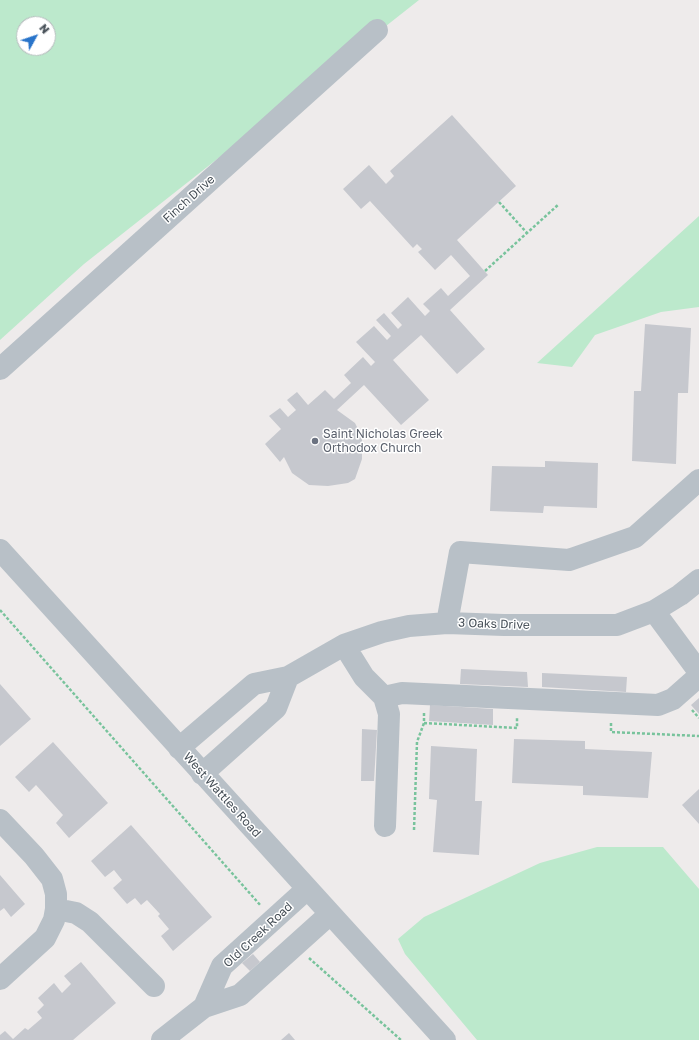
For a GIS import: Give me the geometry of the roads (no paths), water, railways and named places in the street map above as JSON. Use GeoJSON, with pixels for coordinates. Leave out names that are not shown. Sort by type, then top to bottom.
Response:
{"type":"FeatureCollection","features":[{"type":"Feature","properties":{"kind":"street","name":"Finch Drive"},"geometry":{"type":"LineString","coordinates":[[0,369],[377,30]]}},
{"type":"Feature","properties":{"kind":"street"},"geometry":{"type":"LineString","coordinates":[[447,623],[460,552],[569,560],[635,537],[699,480]]}},
{"type":"Feature","properties":{"kind":"street","name":"West Wattles Road"},"geometry":{"type":"LineString","coordinates":[[0,550],[445,1040]]}},
{"type":"Feature","properties":{"kind":"street","name":"3 Oaks Drive"},"geometry":{"type":"LineString","coordinates":[[179,748],[254,684],[288,677],[344,645],[382,632],[409,626],[447,623],[504,625],[617,625],[654,610],[680,595],[699,580]]}},
{"type":"Feature","properties":{"kind":"street"},"geometry":{"type":"LineString","coordinates":[[654,610],[699,672]]}},
{"type":"Feature","properties":{"kind":"street"},"geometry":{"type":"LineString","coordinates":[[344,645],[364,677],[384,697],[389,714],[385,826]]}},
{"type":"Feature","properties":{"kind":"street"},"geometry":{"type":"LineString","coordinates":[[384,697],[402,693],[658,705],[674,698],[699,676]]}},
{"type":"Feature","properties":{"kind":"street"},"geometry":{"type":"LineString","coordinates":[[202,774],[276,708],[288,677]]}},
{"type":"Feature","properties":{"kind":"street"},"geometry":{"type":"LineString","coordinates":[[0,820],[44,868],[52,879],[56,894],[54,920],[45,938],[0,979]]}},
{"type":"Feature","properties":{"kind":"street","name":"Old Creek Road"},"geometry":{"type":"LineString","coordinates":[[204,1007],[222,966],[307,889]]}},
{"type":"Feature","properties":{"kind":"street"},"geometry":{"type":"LineString","coordinates":[[56,909],[76,913],[90,922],[154,986]]}},
{"type":"Feature","properties":{"kind":"street","name":"Old Creek Road"},"geometry":{"type":"LineString","coordinates":[[162,1040],[204,1007],[240,995],[330,914]]}},
{"type":"Feature","properties":{"kind":"place","name":"Saint Nicholas Greek Orthodox Church"},"geometry":{"type":"Point","coordinates":[315,441]}}]}
